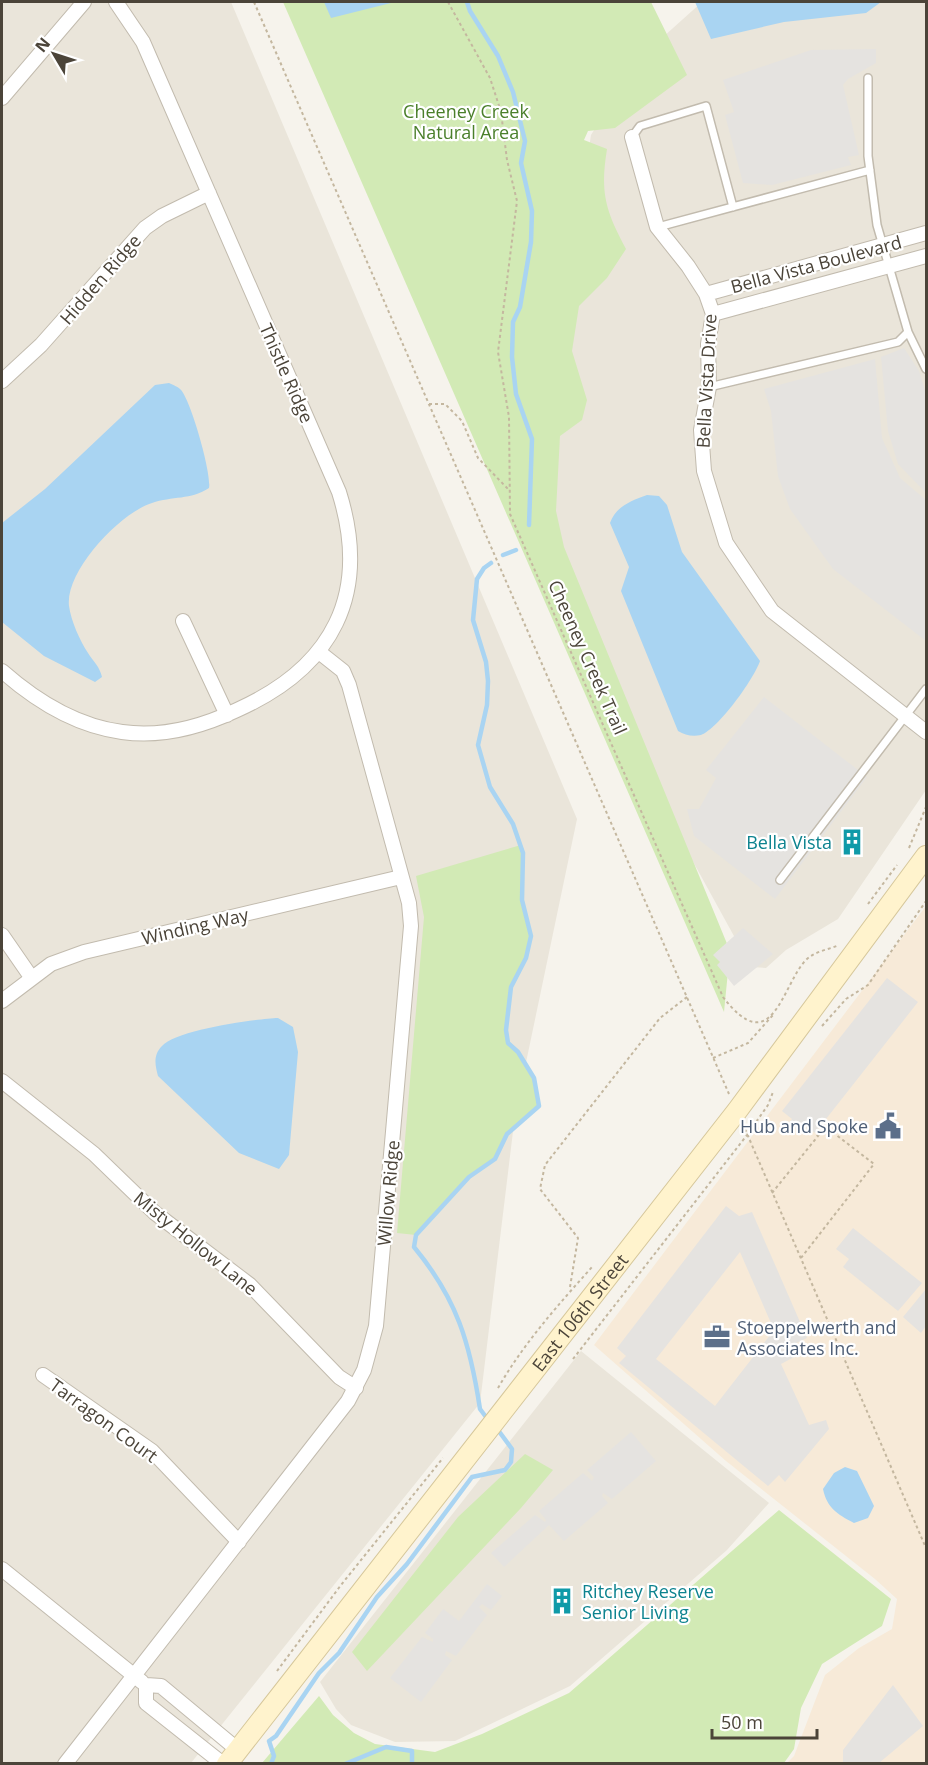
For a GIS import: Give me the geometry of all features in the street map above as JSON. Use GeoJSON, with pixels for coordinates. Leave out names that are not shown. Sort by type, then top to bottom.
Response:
{"type":"FeatureCollection","features":[{"type":"Feature","properties":{"kind":"main road","name":"East 106th Street"},"geometry":{"type":"LineString","coordinates":[[229,1759],[736,1111],[927,856]]}},
{"type":"Feature","properties":{"kind":"street"},"geometry":{"type":"LineString","coordinates":[[2,98],[84,2]]}},
{"type":"Feature","properties":{"kind":"street","name":"Thistle Ridge"},"geometry":{"type":"LineString","coordinates":[[2,671],[36,698],[85,723],[122,732],[172,731],[197,727],[262,698],[291,680],[319,652],[334,628],[349,581],[351,554],[347,517],[339,492],[143,42],[116,2]]}},
{"type":"Feature","properties":{"kind":"street","name":"Bella Vista Drive"},"geometry":{"type":"LineString","coordinates":[[632,138],[657,228],[688,266],[706,294],[713,314],[708,344],[709,387],[701,430],[704,471],[726,543],[772,611],[927,732]]}},
{"type":"Feature","properties":{"kind":"street","name":"Hidden Ridge"},"geometry":{"type":"LineString","coordinates":[[2,381],[49,337],[145,228],[162,216],[209,193]]}},
{"type":"Feature","properties":{"kind":"street","name":"Bella Vista Boulevard"},"geometry":{"type":"LineString","coordinates":[[706,294],[927,233]]}},
{"type":"Feature","properties":{"kind":"street","name":"Bella Vista Boulevard"},"geometry":{"type":"LineString","coordinates":[[713,314],[927,256]]}},
{"type":"Feature","properties":{"kind":"street"},"geometry":{"type":"LineString","coordinates":[[183,621],[227,715]]}},
{"type":"Feature","properties":{"kind":"street","name":"Willow Ridge"},"geometry":{"type":"LineString","coordinates":[[65,1764],[140,1680],[239,1542],[356,1388],[370,1353],[376,1326],[384,1248],[411,926],[409,903],[349,685],[343,671],[319,652]]}},
{"type":"Feature","properties":{"kind":"street","name":"Winding Way"},"geometry":{"type":"LineString","coordinates":[[2,1001],[51,964],[84,952],[401,877]]}},
{"type":"Feature","properties":{"kind":"street"},"geometry":{"type":"LineString","coordinates":[[2,935],[31,977]]}},
{"type":"Feature","properties":{"kind":"street","name":"Misty Hollow Lane"},"geometry":{"type":"LineString","coordinates":[[2,1081],[85,1146],[155,1213],[250,1285],[339,1377],[356,1388]]}},
{"type":"Feature","properties":{"kind":"street","name":"Tarragon Court"},"geometry":{"type":"LineString","coordinates":[[43,1375],[152,1452],[239,1542]]}},
{"type":"Feature","properties":{"kind":"street"},"geometry":{"type":"LineString","coordinates":[[2,1569],[140,1680],[162,1686],[229,1759]]}},
{"type":"Feature","properties":{"kind":"street"},"geometry":{"type":"LineString","coordinates":[[140,1680],[146,1702],[229,1759]]}},
{"type":"Feature","properties":{"kind":"lane"},"geometry":{"type":"LineString","coordinates":[[868,78],[870,170],[881,246],[908,332],[927,369]]}},
{"type":"Feature","properties":{"kind":"lane"},"geometry":{"type":"LineString","coordinates":[[632,138],[640,126],[706,106],[733,207]]}},
{"type":"Feature","properties":{"kind":"lane"},"geometry":{"type":"LineString","coordinates":[[657,228],[870,170]]}},
{"type":"Feature","properties":{"kind":"lane"},"geometry":{"type":"LineString","coordinates":[[709,387],[898,342],[908,332]]}},
{"type":"Feature","properties":{"kind":"lane"},"geometry":{"type":"LineString","coordinates":[[780,880],[927,689]]}},
{"type":"Feature","properties":{"kind":"path"},"geometry":{"type":"LineString","coordinates":[[254,2],[927,1548]]}},
{"type":"Feature","properties":{"kind":"path","name":"Cheeney Creek Trail"},"geometry":{"type":"LineString","coordinates":[[448,2],[490,78],[501,112],[507,160],[517,201],[498,352],[509,417],[510,514],[723,997],[754,1022],[768,1017],[780,1006]]}},
{"type":"Feature","properties":{"kind":"path"},"geometry":{"type":"LineString","coordinates":[[429,404],[445,404],[462,421],[478,458],[509,490]]}},
{"type":"Feature","properties":{"kind":"path"},"geometry":{"type":"LineString","coordinates":[[907,852],[927,807]]}},
{"type":"Feature","properties":{"kind":"path"},"geometry":{"type":"LineString","coordinates":[[866,907],[902,859]]}},
{"type":"Feature","properties":{"kind":"path"},"geometry":{"type":"LineString","coordinates":[[816,1032],[846,999],[868,985],[872,975],[927,901]]}},
{"type":"Feature","properties":{"kind":"path"},"geometry":{"type":"LineString","coordinates":[[713,1058],[748,1043],[780,1006],[798,970],[807,959],[842,943]]}},
{"type":"Feature","properties":{"kind":"path"},"geometry":{"type":"LineString","coordinates":[[569,1290],[578,1238],[540,1189],[545,1165],[660,1018],[687,997]]}},
{"type":"Feature","properties":{"kind":"path"},"geometry":{"type":"LineString","coordinates":[[573,1359],[747,1135],[768,1105],[775,1088]]}},
{"type":"Feature","properties":{"kind":"path"},"geometry":{"type":"LineString","coordinates":[[801,1258],[874,1164],[822,1124]]}},
{"type":"Feature","properties":{"kind":"path"},"geometry":{"type":"LineString","coordinates":[[772,1193],[826,1126]]}},
{"type":"Feature","properties":{"kind":"path"},"geometry":{"type":"LineString","coordinates":[[815,1133],[818,1136]]}},
{"type":"Feature","properties":{"kind":"path"},"geometry":{"type":"LineString","coordinates":[[496,1392],[512,1363],[569,1290],[594,1265]]}},
{"type":"Feature","properties":{"kind":"shaded area"},"geometry":{"type":"Polygon","coordinates":[[[2,2],[231,2],[577,819],[515,1115],[480,1403],[191,1763],[2,1764],[2,2]]]}},
{"type":"Feature","properties":{"kind":"shaded area","name":"Bella Vista"},"geometry":{"type":"Polygon","coordinates":[[[702,2],[926,2],[926,790],[838,919],[786,950],[766,968],[751,967],[641,767],[549,551],[582,195],[591,135],[622,85],[653,46],[702,2]]]}},
{"type":"Feature","properties":{"kind":"shaded area"},"geometry":{"type":"Polygon","coordinates":[[[876,49],[876,63],[848,79],[843,85],[859,155],[848,157],[851,165],[772,185],[743,183],[725,115],[734,112],[723,80],[811,50],[876,49]]]}},
{"type":"Feature","properties":{"kind":"shaded area"},"geometry":{"type":"Polygon","coordinates":[[[904,348],[919,371],[926,394],[926,493],[898,464],[888,431],[881,357],[904,348]]]}},
{"type":"Feature","properties":{"kind":"shaded area"},"geometry":{"type":"Polygon","coordinates":[[[875,359],[882,438],[900,478],[926,500],[926,641],[833,569],[790,509],[778,476],[771,411],[764,389],[875,359]]]}},
{"type":"Feature","properties":{"kind":"shaded area"},"geometry":{"type":"Polygon","coordinates":[[[764,697],[867,777],[775,899],[694,836],[687,809],[699,809],[716,778],[706,770],[764,697]]]}},
{"type":"Feature","properties":{"kind":"shaded area"},"geometry":{"type":"Polygon","coordinates":[[[926,906],[926,1763],[787,1763],[794,1756],[825,1675],[859,1648],[892,1629],[897,1599],[726,1461],[594,1345],[926,906]]]}},
{"type":"Feature","properties":{"kind":"shaded area"},"geometry":{"type":"Polygon","coordinates":[[[743,928],[773,954],[734,986],[717,965],[720,962],[713,955],[743,928]]]}},
{"type":"Feature","properties":{"kind":"shaded area"},"geometry":{"type":"Polygon","coordinates":[[[887,978],[918,1002],[815,1133],[806,1126],[802,1131],[790,1122],[792,1119],[782,1111],[887,978]]]}},
{"type":"Feature","properties":{"kind":"shaded area"},"geometry":{"type":"Polygon","coordinates":[[[726,1206],[739,1216],[752,1212],[807,1338],[790,1346],[796,1356],[781,1364],[809,1425],[826,1420],[829,1429],[785,1482],[779,1475],[768,1486],[619,1363],[626,1356],[617,1348],[726,1206]],[[740,1252],[656,1359],[715,1406],[774,1330],[740,1252]]]}},
{"type":"Feature","properties":{"kind":"shaded area"},"geometry":{"type":"Polygon","coordinates":[[[853,1228],[922,1283],[898,1311],[843,1267],[849,1259],[836,1249],[853,1228]]]}},
{"type":"Feature","properties":{"kind":"shaded area"},"geometry":{"type":"Polygon","coordinates":[[[926,1289],[926,1326],[921,1333],[903,1317],[926,1289]]]}},
{"type":"Feature","properties":{"kind":"shaded area"},"geometry":{"type":"Polygon","coordinates":[[[581,1351],[769,1503],[727,1550],[570,1686],[455,1741],[395,1742],[351,1725],[336,1709],[320,1682],[581,1351]]]}},
{"type":"Feature","properties":{"kind":"shaded area"},"geometry":{"type":"Polygon","coordinates":[[[631,1432],[656,1461],[612,1499],[603,1493],[602,1496],[608,1503],[564,1541],[549,1525],[504,1567],[491,1553],[535,1515],[545,1522],[546,1520],[539,1511],[583,1473],[592,1481],[594,1477],[587,1470],[631,1432]]]}},
{"type":"Feature","properties":{"kind":"shaded area"},"geometry":{"type":"Polygon","coordinates":[[[487,1584],[502,1596],[491,1610],[482,1604],[479,1607],[487,1615],[456,1656],[446,1651],[445,1655],[452,1660],[421,1702],[390,1678],[422,1637],[433,1642],[433,1639],[425,1633],[443,1609],[459,1621],[487,1584]]]}},
{"type":"Feature","properties":{"kind":"shaded area"},"geometry":{"type":"Polygon","coordinates":[[[893,1685],[923,1726],[879,1763],[843,1763],[843,1750],[893,1685]]]}},
{"type":"Feature","properties":{"kind":"green space","name":"Cheeney Creek Natural Area"},"geometry":{"type":"Polygon","coordinates":[[[283,2],[651,2],[687,75],[615,128],[588,131],[584,140],[607,149],[604,177],[606,200],[613,223],[626,249],[607,278],[579,306],[572,351],[587,400],[582,420],[560,436],[556,511],[564,547],[730,951],[724,1012],[283,2]]]}},
{"type":"Feature","properties":{"kind":"green space"},"geometry":{"type":"Polygon","coordinates":[[[521,845],[522,900],[531,936],[526,958],[511,988],[506,1030],[508,1043],[518,1052],[534,1078],[539,1106],[507,1134],[495,1159],[469,1177],[416,1235],[397,1233],[424,917],[416,876],[521,845]]]}},
{"type":"Feature","properties":{"kind":"green space"},"geometry":{"type":"Polygon","coordinates":[[[525,1454],[553,1470],[521,1508],[367,1671],[352,1652],[458,1517],[525,1454]]]}},
{"type":"Feature","properties":{"kind":"green space"},"geometry":{"type":"Polygon","coordinates":[[[779,1510],[891,1599],[882,1626],[822,1664],[801,1708],[794,1749],[784,1763],[262,1763],[319,1696],[333,1715],[354,1733],[375,1744],[435,1752],[482,1734],[569,1693],[779,1510]]]}},
{"type":"Feature","properties":{"kind":"water"},"geometry":{"type":"Polygon","coordinates":[[[324,2],[395,2],[331,18],[324,2]]]}},
{"type":"Feature","properties":{"kind":"water"},"geometry":{"type":"Polygon","coordinates":[[[695,2],[881,2],[866,13],[784,22],[711,39],[695,2]]]}},
{"type":"Feature","properties":{"kind":"water"},"geometry":{"type":"Polygon","coordinates":[[[169,383],[181,390],[190,408],[204,454],[209,488],[188,496],[152,503],[139,509],[111,531],[85,561],[70,592],[69,606],[79,637],[101,673],[102,677],[95,682],[44,656],[2,622],[2,523],[45,489],[155,385],[169,383]]]}},
{"type":"Feature","properties":{"kind":"water"},"geometry":{"type":"Polygon","coordinates":[[[647,495],[659,496],[667,505],[682,552],[760,661],[751,679],[726,714],[701,735],[683,734],[678,731],[621,591],[629,567],[610,523],[620,508],[647,495]]]}},
{"type":"Feature","properties":{"kind":"water"},"geometry":{"type":"Polygon","coordinates":[[[278,1018],[293,1027],[298,1052],[289,1155],[279,1169],[239,1153],[158,1076],[156,1068],[157,1053],[170,1040],[199,1030],[278,1018]]]}},
{"type":"Feature","properties":{"kind":"water"},"geometry":{"type":"Polygon","coordinates":[[[845,1467],[857,1471],[874,1506],[868,1518],[854,1523],[834,1510],[827,1501],[823,1489],[834,1473],[845,1467]]]}},
{"type":"Feature","properties":{"kind":"waterway"},"geometry":{"type":"LineString","coordinates":[[467,2],[470,11],[498,56],[513,92],[525,141],[521,163],[532,211],[531,242],[520,307],[513,322],[512,357],[516,394],[532,439],[529,525]]}},
{"type":"Feature","properties":{"kind":"waterway"},"geometry":{"type":"LineString","coordinates":[[503,555],[516,550]]}},
{"type":"Feature","properties":{"kind":"waterway"},"geometry":{"type":"LineString","coordinates":[[486,1417],[480,1409],[472,1363],[451,1304],[429,1266],[414,1247],[416,1235],[469,1177],[495,1159],[507,1134],[539,1106],[534,1078],[518,1052],[508,1043],[506,1030],[511,987],[526,958],[531,936],[522,900],[523,853],[513,824],[490,787],[478,745],[487,705],[488,681],[486,662],[473,620],[477,579],[484,568],[491,563]]}},
{"type":"Feature","properties":{"kind":"waterway"},"geometry":{"type":"LineString","coordinates":[[271,1764],[274,1756],[269,1741],[276,1736],[319,1673],[339,1653],[377,1597],[407,1564],[472,1477],[505,1470],[511,1462],[512,1449],[498,1430]]}},
{"type":"Feature","properties":{"kind":"waterway"},"geometry":{"type":"LineString","coordinates":[[345,1764],[386,1747],[412,1751],[412,1764]]}},
{"type":"Feature","properties":{"kind":"place","name":"Bella Vista"},"geometry":{"type":"Point","coordinates":[852,842]}},
{"type":"Feature","properties":{"kind":"place","name":"Hub and Spoke"},"geometry":{"type":"Point","coordinates":[888,1126]}},
{"type":"Feature","properties":{"kind":"place","name":"Stoeppelwerth and Associates Inc."},"geometry":{"type":"Point","coordinates":[717,1337]}},
{"type":"Feature","properties":{"kind":"place","name":"Ritchey Reserve Senior Living"},"geometry":{"type":"Point","coordinates":[562,1601]}}]}
